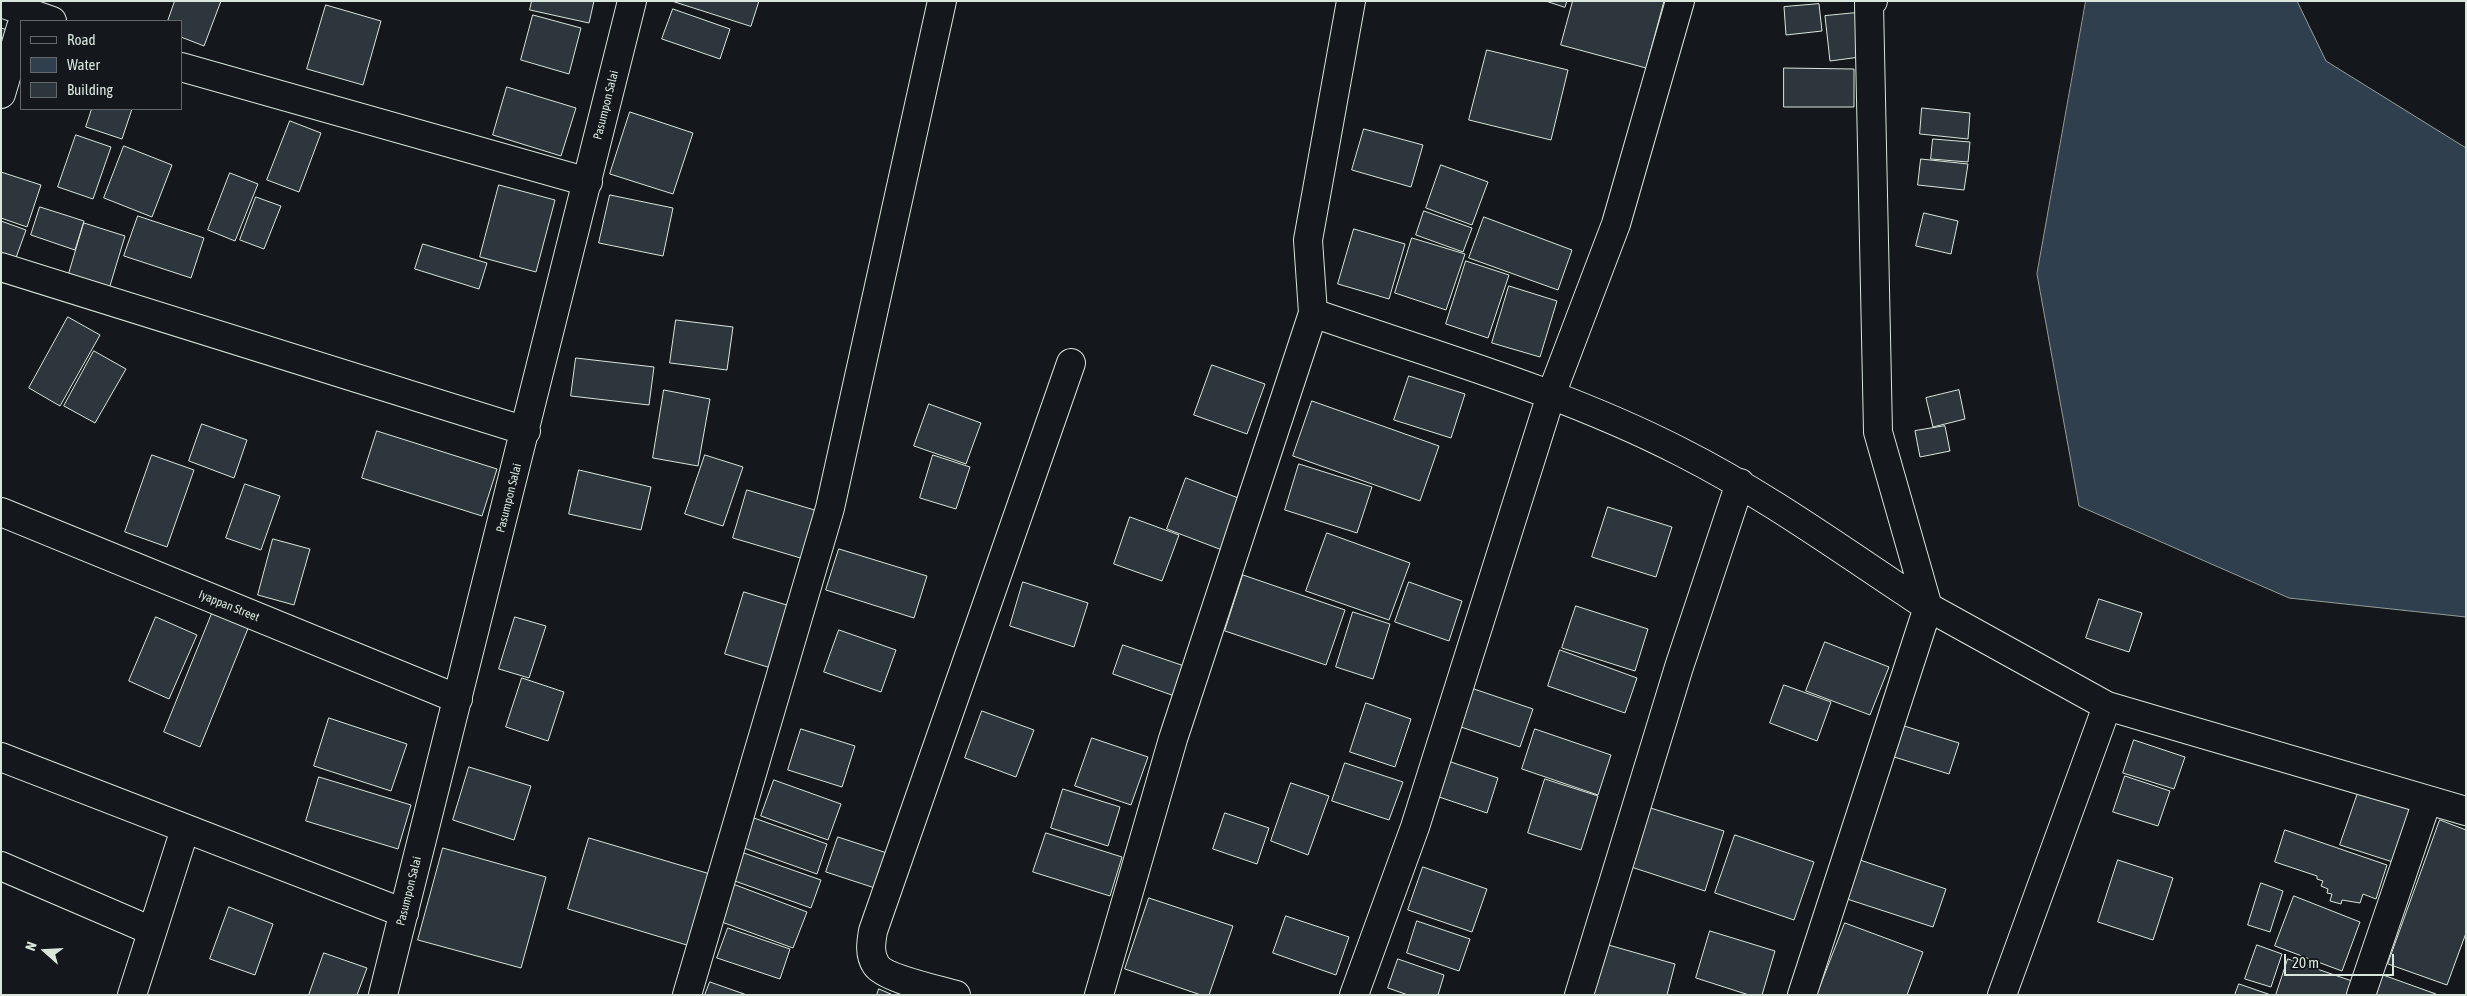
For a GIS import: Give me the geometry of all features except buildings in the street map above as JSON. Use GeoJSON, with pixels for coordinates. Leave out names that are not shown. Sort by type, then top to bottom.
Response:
{"type":"FeatureCollection","features":[{"type":"Feature","properties":{"kind":"street","name":"Pasumpon Salai"},"geometry":{"type":"LineString","coordinates":[[383,995],[526,431],[632,1]]}},
{"type":"Feature","properties":{"kind":"street"},"geometry":{"type":"LineString","coordinates":[[687,995],[830,508],[942,1]]}},
{"type":"Feature","properties":{"kind":"street"},"geometry":{"type":"LineString","coordinates":[[1099,995],[1173,739],[1313,313],[1308,240],[1351,1]]}},
{"type":"Feature","properties":{"kind":"street"},"geometry":{"type":"LineString","coordinates":[[1354,995],[1415,827],[1551,395],[1616,224],[1680,1]]}},
{"type":"Feature","properties":{"kind":"street"},"geometry":{"type":"LineString","coordinates":[[1802,995],[1928,607],[1878,432],[1868,2]]}},
{"type":"Feature","properties":{"kind":"street"},"geometry":{"type":"LineString","coordinates":[[1,94],[18,16],[45,20]]}},
{"type":"Feature","properties":{"kind":"street"},"geometry":{"type":"LineString","coordinates":[[182,67],[588,182]]}},
{"type":"Feature","properties":{"kind":"street"},"geometry":{"type":"LineString","coordinates":[[1,268],[526,431]]}},
{"type":"Feature","properties":{"kind":"street"},"geometry":{"type":"LineString","coordinates":[[1313,313],[1551,395],[1680,451],[1740,483],[1928,607],[2107,706],[2466,811]]}},
{"type":"Feature","properties":{"kind":"street"},"geometry":{"type":"LineString","coordinates":[[956,995],[897,978],[877,966],[870,950],[873,931],[1071,363]]}},
{"type":"Feature","properties":{"kind":"street"},"geometry":{"type":"LineString","coordinates":[[1579,995],[1679,666],[1740,483]]}},
{"type":"Feature","properties":{"kind":"street","name":"Iyappan Street"},"geometry":{"type":"LineString","coordinates":[[1,512],[458,700]]}},
{"type":"Feature","properties":{"kind":"street"},"geometry":{"type":"LineString","coordinates":[[2002,995],[2107,706]]}},
{"type":"Feature","properties":{"kind":"street"},"geometry":{"type":"LineString","coordinates":[[1,757],[404,913]]}},
{"type":"Feature","properties":{"kind":"street"},"geometry":{"type":"LineString","coordinates":[[2361,995],[2427,801]]}},
{"type":"Feature","properties":{"kind":"street"},"geometry":{"type":"LineString","coordinates":[[132,995],[185,829]]}},
{"type":"Feature","properties":{"kind":"street"},"geometry":{"type":"LineString","coordinates":[[1,866],[152,931]]}},
{"type":"Feature","properties":{"kind":"water"},"geometry":{"type":"Polygon","coordinates":[[[2086,1],[2297,1],[2326,61],[2466,148],[2466,617],[2289,598],[2079,506],[2037,274],[2086,1]]]}}]}
